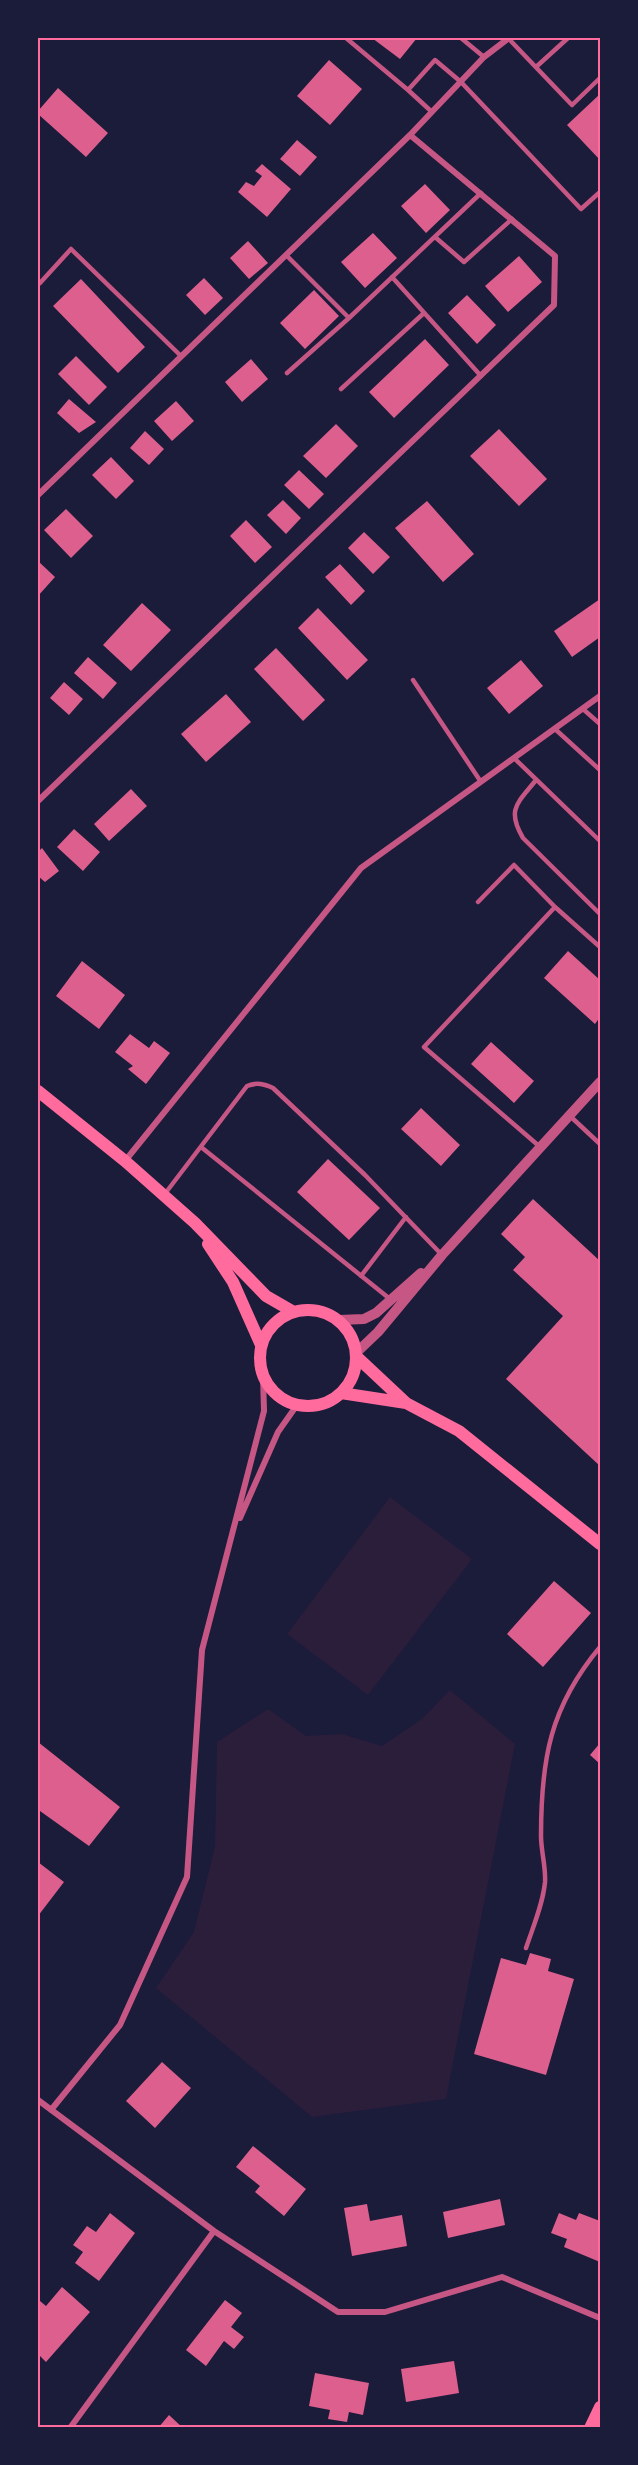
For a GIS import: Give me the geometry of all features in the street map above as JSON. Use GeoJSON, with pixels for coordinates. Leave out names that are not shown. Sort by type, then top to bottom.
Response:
{"type":"FeatureCollection","features":[{"type":"Feature","properties":{"kind":"main road"},"geometry":{"type":"LineString","coordinates":[[38,1091],[125,1161],[195,1222],[266,1296],[292,1311]]}},
{"type":"Feature","properties":{"kind":"main road"},"geometry":{"type":"LineString","coordinates":[[195,1222],[233,1282],[261,1345]]}},
{"type":"Feature","properties":{"kind":"main road"},"geometry":{"type":"LineString","coordinates":[[357,1355],[353,1375],[341,1393],[328,1402],[313,1406],[297,1405],[283,1399],[271,1389],[263,1376],[259,1361],[261,1345],[267,1331],[278,1319],[292,1311],[309,1309],[325,1312],[339,1320],[348,1329],[357,1355],[406,1403],[459,1431],[600,1544]]}},
{"type":"Feature","properties":{"kind":"main road"},"geometry":{"type":"LineString","coordinates":[[341,1393],[406,1403]]}},
{"type":"Feature","properties":{"kind":"main road"},"geometry":{"type":"LineString","coordinates":[[590,2427],[600,2407]]}},
{"type":"Feature","properties":{"kind":"street"},"geometry":{"type":"LineString","coordinates":[[38,495],[410,135],[484,57],[508,38]]}},
{"type":"Feature","properties":{"kind":"street"},"geometry":{"type":"LineString","coordinates":[[38,801],[554,305],[555,256],[410,135]]}},
{"type":"Feature","properties":{"kind":"street"},"geometry":{"type":"LineString","coordinates":[[125,1161],[361,868],[600,696]]}},
{"type":"Feature","properties":{"kind":"street"},"geometry":{"type":"LineString","coordinates":[[357,1355],[442,1255],[600,1082]]}},
{"type":"Feature","properties":{"kind":"street"},"geometry":{"type":"LineString","coordinates":[[339,1320],[364,1319],[376,1313],[442,1255]]}},
{"type":"Feature","properties":{"kind":"street"},"geometry":{"type":"LineString","coordinates":[[51,2110],[120,2025],[187,1877],[202,1650],[264,1411],[263,1376]]}},
{"type":"Feature","properties":{"kind":"street"},"geometry":{"type":"LineString","coordinates":[[231,1537],[278,1432],[297,1405]]}},
{"type":"Feature","properties":{"kind":"street"},"geometry":{"type":"LineString","coordinates":[[38,2100],[214,2231],[338,2312],[385,2312],[502,2277],[600,2318]]}},
{"type":"Feature","properties":{"kind":"street"},"geometry":{"type":"LineString","coordinates":[[70,2427],[214,2231]]}},
{"type":"Feature","properties":{"kind":"lane"},"geometry":{"type":"LineString","coordinates":[[346,38],[432,112]]}},
{"type":"Feature","properties":{"kind":"lane"},"geometry":{"type":"LineString","coordinates":[[460,38],[484,57]]}},
{"type":"Feature","properties":{"kind":"lane"},"geometry":{"type":"LineString","coordinates":[[508,38],[572,105],[600,78]]}},
{"type":"Feature","properties":{"kind":"lane"},"geometry":{"type":"LineString","coordinates":[[536,67],[568,38]]}},
{"type":"Feature","properties":{"kind":"lane"},"geometry":{"type":"LineString","coordinates":[[408,90],[435,60],[461,82],[581,209],[600,192]]}},
{"type":"Feature","properties":{"kind":"lane"},"geometry":{"type":"LineString","coordinates":[[287,373],[482,193]]}},
{"type":"Feature","properties":{"kind":"lane"},"geometry":{"type":"LineString","coordinates":[[435,237],[464,262],[512,219]]}},
{"type":"Feature","properties":{"kind":"lane"},"geometry":{"type":"LineString","coordinates":[[40,283],[71,249],[182,356]]}},
{"type":"Feature","properties":{"kind":"lane"},"geometry":{"type":"LineString","coordinates":[[286,255],[348,318]]}},
{"type":"Feature","properties":{"kind":"lane"},"geometry":{"type":"LineString","coordinates":[[392,277],[481,376]]}},
{"type":"Feature","properties":{"kind":"lane"},"geometry":{"type":"LineString","coordinates":[[341,389],[424,313]]}},
{"type":"Feature","properties":{"kind":"lane"},"geometry":{"type":"LineString","coordinates":[[413,680],[481,782]]}},
{"type":"Feature","properties":{"kind":"lane"},"geometry":{"type":"LineString","coordinates":[[583,709],[600,724]]}},
{"type":"Feature","properties":{"kind":"lane"},"geometry":{"type":"LineString","coordinates":[[555,729],[600,771]]}},
{"type":"Feature","properties":{"kind":"lane"},"geometry":{"type":"LineString","coordinates":[[514,758],[600,841]]}},
{"type":"Feature","properties":{"kind":"lane"},"geometry":{"type":"LineString","coordinates":[[536,780],[514,810],[514,822],[523,837],[600,914]]}},
{"type":"Feature","properties":{"kind":"lane"},"geometry":{"type":"LineString","coordinates":[[478,902],[514,865],[555,907],[600,947]]}},
{"type":"Feature","properties":{"kind":"lane"},"geometry":{"type":"LineString","coordinates":[[541,1148],[424,1047],[555,907]]}},
{"type":"Feature","properties":{"kind":"lane"},"geometry":{"type":"LineString","coordinates":[[163,1195],[248,1086],[255,1083],[263,1084],[273,1088],[365,1175],[442,1255]]}},
{"type":"Feature","properties":{"kind":"lane"},"geometry":{"type":"LineString","coordinates":[[570,1116],[600,1144]]}},
{"type":"Feature","properties":{"kind":"lane"},"geometry":{"type":"LineString","coordinates":[[201,1147],[390,1299]]}},
{"type":"Feature","properties":{"kind":"lane"},"geometry":{"type":"LineString","coordinates":[[360,1276],[406,1217]]}},
{"type":"Feature","properties":{"kind":"lane"},"geometry":{"type":"LineString","coordinates":[[526,1948],[545,1880],[541,1841],[546,1753],[551,1733],[566,1697],[600,1647]]}},
{"type":"Feature","properties":{"kind":"shaded area"},"geometry":{"type":"Polygon","coordinates":[[[390,1497],[472,1559],[368,1695],[287,1634],[390,1497]]]}},
{"type":"Feature","properties":{"kind":"shaded area"},"geometry":{"type":"Polygon","coordinates":[[[450,1690],[515,1744],[446,2099],[312,2117],[156,1988],[194,1932],[215,1846],[217,1742],[268,1709],[306,1736],[342,1734],[382,1746],[422,1719],[450,1690]]]}},
{"type":"Feature","properties":{"kind":"building"},"geometry":{"type":"Polygon","coordinates":[[[372,38],[417,38],[400,59],[372,38]]]}},
{"type":"Feature","properties":{"kind":"building"},"geometry":{"type":"Polygon","coordinates":[[[329,60],[362,89],[330,125],[297,96],[329,60]]]}},
{"type":"Feature","properties":{"kind":"building"},"geometry":{"type":"Polygon","coordinates":[[[58,88],[108,133],[86,157],[38,114],[38,111],[58,88]]]}},
{"type":"Feature","properties":{"kind":"building"},"geometry":{"type":"Polygon","coordinates":[[[600,94],[600,160],[567,125],[600,94]]]}},
{"type":"Feature","properties":{"kind":"building"},"geometry":{"type":"Polygon","coordinates":[[[297,140],[317,157],[300,176],[280,159],[297,140]]]}},
{"type":"Feature","properties":{"kind":"building"},"geometry":{"type":"Polygon","coordinates":[[[262,164],[291,189],[267,217],[238,192],[246,182],[254,186],[262,176],[255,171],[262,164]]]}},
{"type":"Feature","properties":{"kind":"building"},"geometry":{"type":"Polygon","coordinates":[[[425,184],[450,210],[426,233],[401,206],[425,184]]]}},
{"type":"Feature","properties":{"kind":"building"},"geometry":{"type":"Polygon","coordinates":[[[373,233],[397,258],[365,288],[341,262],[373,233]]]}},
{"type":"Feature","properties":{"kind":"building"},"geometry":{"type":"Polygon","coordinates":[[[248,241],[268,263],[249,279],[230,258],[248,241]]]}},
{"type":"Feature","properties":{"kind":"building"},"geometry":{"type":"Polygon","coordinates":[[[519,256],[542,282],[508,312],[485,286],[519,256]]]}},
{"type":"Feature","properties":{"kind":"building"},"geometry":{"type":"Polygon","coordinates":[[[204,278],[223,298],[205,315],[186,295],[204,278]]]}},
{"type":"Feature","properties":{"kind":"building"},"geometry":{"type":"Polygon","coordinates":[[[81,279],[145,347],[118,373],[53,306],[81,279]]]}},
{"type":"Feature","properties":{"kind":"building"},"geometry":{"type":"Polygon","coordinates":[[[314,290],[339,316],[305,349],[280,323],[314,290]]]}},
{"type":"Feature","properties":{"kind":"building"},"geometry":{"type":"Polygon","coordinates":[[[467,295],[496,325],[477,344],[448,313],[467,295]]]}},
{"type":"Feature","properties":{"kind":"building"},"geometry":{"type":"Polygon","coordinates":[[[425,339],[449,365],[394,418],[369,392],[425,339]]]}},
{"type":"Feature","properties":{"kind":"building"},"geometry":{"type":"Polygon","coordinates":[[[76,356],[107,387],[89,405],[58,374],[76,356]]]}},
{"type":"Feature","properties":{"kind":"building"},"geometry":{"type":"Polygon","coordinates":[[[251,359],[268,379],[242,402],[225,382],[251,359]]]}},
{"type":"Feature","properties":{"kind":"building"},"geometry":{"type":"Polygon","coordinates":[[[69,399],[96,422],[79,433],[57,413],[69,399]]]}},
{"type":"Feature","properties":{"kind":"building"},"geometry":{"type":"Polygon","coordinates":[[[176,401],[194,421],[172,441],[154,421],[176,401]]]}},
{"type":"Feature","properties":{"kind":"building"},"geometry":{"type":"Polygon","coordinates":[[[336,424],[358,446],[326,478],[303,456],[336,424]]]}},
{"type":"Feature","properties":{"kind":"building"},"geometry":{"type":"Polygon","coordinates":[[[499,429],[547,479],[519,506],[470,456],[499,429]]]}},
{"type":"Feature","properties":{"kind":"building"},"geometry":{"type":"Polygon","coordinates":[[[145,431],[164,449],[149,465],[130,448],[145,431]]]}},
{"type":"Feature","properties":{"kind":"building"},"geometry":{"type":"Polygon","coordinates":[[[111,457],[134,481],[116,499],[92,475],[111,457]]]}},
{"type":"Feature","properties":{"kind":"building"},"geometry":{"type":"Polygon","coordinates":[[[299,470],[324,494],[309,509],[284,485],[299,470]]]}},
{"type":"Feature","properties":{"kind":"building"},"geometry":{"type":"Polygon","coordinates":[[[283,500],[301,518],[286,534],[267,515],[283,500]]]}},
{"type":"Feature","properties":{"kind":"building"},"geometry":{"type":"Polygon","coordinates":[[[427,501],[474,554],[443,582],[395,528],[427,501]]]}},
{"type":"Feature","properties":{"kind":"building"},"geometry":{"type":"Polygon","coordinates":[[[66,509],[93,536],[71,558],[44,530],[66,509]]]}},
{"type":"Feature","properties":{"kind":"building"},"geometry":{"type":"Polygon","coordinates":[[[246,520],[272,547],[255,563],[230,536],[246,520]]]}},
{"type":"Feature","properties":{"kind":"building"},"geometry":{"type":"Polygon","coordinates":[[[364,532],[390,557],[373,574],[348,548],[364,532]]]}},
{"type":"Feature","properties":{"kind":"building"},"geometry":{"type":"Polygon","coordinates":[[[38,561],[55,577],[38,596],[38,561]]]}},
{"type":"Feature","properties":{"kind":"building"},"geometry":{"type":"Polygon","coordinates":[[[340,564],[365,591],[351,605],[325,577],[340,564]]]}},
{"type":"Feature","properties":{"kind":"building"},"geometry":{"type":"Polygon","coordinates":[[[600,599],[600,637],[572,657],[554,631],[600,599]]]}},
{"type":"Feature","properties":{"kind":"building"},"geometry":{"type":"Polygon","coordinates":[[[142,603],[171,630],[131,671],[103,645],[142,603]]]}},
{"type":"Feature","properties":{"kind":"building"},"geometry":{"type":"Polygon","coordinates":[[[318,608],[368,660],[347,680],[298,628],[318,608]]]}},
{"type":"Feature","properties":{"kind":"building"},"geometry":{"type":"Polygon","coordinates":[[[276,648],[325,700],[303,721],[254,669],[276,648]]]}},
{"type":"Feature","properties":{"kind":"building"},"geometry":{"type":"Polygon","coordinates":[[[88,657],[117,683],[103,699],[74,673],[88,657]]]}},
{"type":"Feature","properties":{"kind":"building"},"geometry":{"type":"Polygon","coordinates":[[[521,660],[543,686],[509,714],[487,688],[521,660]]]}},
{"type":"Feature","properties":{"kind":"building"},"geometry":{"type":"Polygon","coordinates":[[[64,682],[83,699],[69,715],[50,698],[64,682]]]}},
{"type":"Feature","properties":{"kind":"building"},"geometry":{"type":"Polygon","coordinates":[[[226,694],[251,722],[206,762],[181,734],[226,694]]]}},
{"type":"Feature","properties":{"kind":"building"},"geometry":{"type":"Polygon","coordinates":[[[131,789],[147,806],[109,841],[94,824],[131,789]]]}},
{"type":"Feature","properties":{"kind":"building"},"geometry":{"type":"Polygon","coordinates":[[[74,829],[100,852],[83,871],[57,847],[74,829]]]}},
{"type":"Feature","properties":{"kind":"building"},"geometry":{"type":"Polygon","coordinates":[[[42,848],[59,871],[45,882],[38,876],[38,852],[42,848]]]}},
{"type":"Feature","properties":{"kind":"building"},"geometry":{"type":"Polygon","coordinates":[[[568,951],[600,980],[600,1017],[595,1024],[544,978],[568,951]]]}},
{"type":"Feature","properties":{"kind":"building"},"geometry":{"type":"Polygon","coordinates":[[[82,961],[125,995],[99,1029],[56,996],[82,961]]]}},
{"type":"Feature","properties":{"kind":"building"},"geometry":{"type":"Polygon","coordinates":[[[130,1034],[149,1048],[154,1041],[170,1053],[146,1084],[128,1069],[133,1066],[115,1052],[130,1034]]]}},
{"type":"Feature","properties":{"kind":"building"},"geometry":{"type":"Polygon","coordinates":[[[491,1042],[534,1081],[514,1103],[471,1064],[491,1042]]]}},
{"type":"Feature","properties":{"kind":"building"},"geometry":{"type":"Polygon","coordinates":[[[421,1108],[460,1145],[441,1166],[401,1129],[421,1108]]]}},
{"type":"Feature","properties":{"kind":"building"},"geometry":{"type":"Polygon","coordinates":[[[328,1159],[380,1208],[349,1240],[297,1192],[328,1159]]]}},
{"type":"Feature","properties":{"kind":"building"},"geometry":{"type":"Polygon","coordinates":[[[533,1199],[600,1261],[600,1466],[506,1379],[563,1316],[513,1270],[525,1257],[501,1234],[533,1199]]]}},
{"type":"Feature","properties":{"kind":"building"},"geometry":{"type":"Polygon","coordinates":[[[554,1581],[591,1613],[543,1667],[507,1634],[554,1581]]]}},
{"type":"Feature","properties":{"kind":"building"},"geometry":{"type":"Polygon","coordinates":[[[38,1742],[120,1807],[89,1846],[40,1811],[38,1815],[38,1742]]]}},
{"type":"Feature","properties":{"kind":"building"},"geometry":{"type":"Polygon","coordinates":[[[600,1743],[600,1764],[590,1755],[600,1743]]]}},
{"type":"Feature","properties":{"kind":"building"},"geometry":{"type":"Polygon","coordinates":[[[38,1862],[64,1882],[38,1916],[38,1862]]]}},
{"type":"Feature","properties":{"kind":"building"},"geometry":{"type":"Polygon","coordinates":[[[530,1953],[551,1959],[548,1971],[574,1979],[546,2075],[474,2054],[501,1958],[526,1965],[530,1953]]]}},
{"type":"Feature","properties":{"kind":"building"},"geometry":{"type":"Polygon","coordinates":[[[162,2062],[191,2088],[155,2128],[126,2101],[162,2062]]]}},
{"type":"Feature","properties":{"kind":"building"},"geometry":{"type":"Polygon","coordinates":[[[253,2146],[306,2189],[284,2216],[255,2192],[260,2186],[236,2167],[253,2146]]]}},
{"type":"Feature","properties":{"kind":"building"},"geometry":{"type":"Polygon","coordinates":[[[500,2199],[505,2225],[448,2238],[443,2212],[500,2199]]]}},
{"type":"Feature","properties":{"kind":"building"},"geometry":{"type":"Polygon","coordinates":[[[367,2204],[370,2221],[402,2215],[407,2246],[352,2256],[344,2208],[367,2204]]]}},
{"type":"Feature","properties":{"kind":"building"},"geometry":{"type":"Polygon","coordinates":[[[110,2213],[135,2233],[99,2281],[75,2263],[83,2252],[73,2245],[87,2226],[96,2232],[110,2213]]]}},
{"type":"Feature","properties":{"kind":"building"},"geometry":{"type":"Polygon","coordinates":[[[559,2213],[576,2220],[579,2213],[600,2221],[600,2262],[564,2247],[567,2239],[551,2233],[559,2213]]]}},
{"type":"Feature","properties":{"kind":"building"},"geometry":{"type":"Polygon","coordinates":[[[62,2287],[90,2312],[46,2362],[38,2354],[38,2304],[40,2301],[46,2306],[62,2287]]]}},
{"type":"Feature","properties":{"kind":"building"},"geometry":{"type":"Polygon","coordinates":[[[225,2300],[242,2313],[231,2327],[244,2337],[234,2349],[224,2341],[206,2366],[186,2350],[225,2300]]]}},
{"type":"Feature","properties":{"kind":"building"},"geometry":{"type":"Polygon","coordinates":[[[454,2361],[459,2393],[406,2402],[401,2369],[454,2361]]]}},
{"type":"Feature","properties":{"kind":"building"},"geometry":{"type":"Polygon","coordinates":[[[315,2373],[369,2383],[363,2415],[349,2412],[347,2422],[328,2419],[330,2410],[309,2406],[315,2373]]]}},
{"type":"Feature","properties":{"kind":"building"},"geometry":{"type":"Polygon","coordinates":[[[169,2415],[183,2428],[158,2428],[169,2415]]]}}]}
